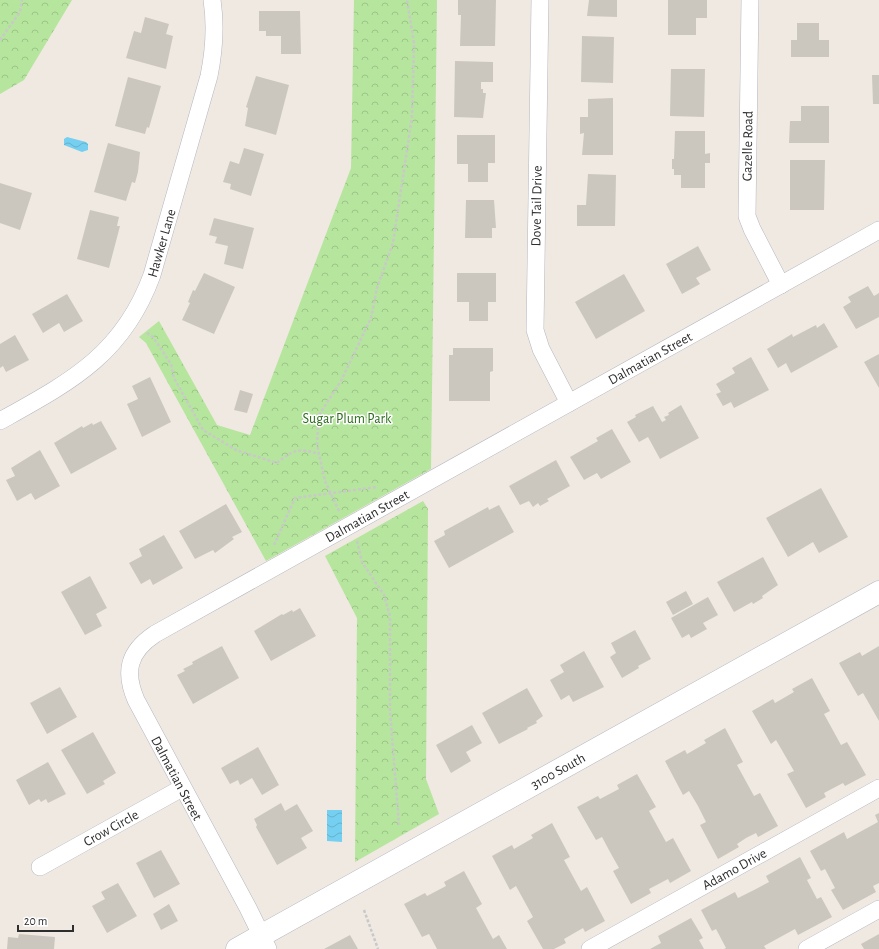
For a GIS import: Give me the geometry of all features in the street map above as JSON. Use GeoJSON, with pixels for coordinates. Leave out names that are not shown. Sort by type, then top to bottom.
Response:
{"type":"FeatureCollection","features":[{"type":"Feature","properties":{"kind":"main road","name":"3100 South"},"geometry":{"type":"LineString","coordinates":[[237,949],[265,942],[879,592]]}},
{"type":"Feature","properties":{"kind":"street","name":"Hawker Lane"},"geometry":{"type":"LineString","coordinates":[[0,421],[83,372],[121,334],[140,304],[152,275],[210,76],[214,52],[212,0]]}},
{"type":"Feature","properties":{"kind":"street","name":"Dove Tail Drive"},"geometry":{"type":"LineString","coordinates":[[540,0],[535,330],[541,349],[569,403]]}},
{"type":"Feature","properties":{"kind":"street","name":"Gazelle Road"},"geometry":{"type":"LineString","coordinates":[[750,0],[747,216],[752,230],[781,285]]}},
{"type":"Feature","properties":{"kind":"street","name":"Dalmatian Street"},"geometry":{"type":"LineString","coordinates":[[265,942],[136,700],[130,684],[129,668],[133,657],[145,640],[879,230]]}},
{"type":"Feature","properties":{"kind":"street","name":"Crow Circle"},"geometry":{"type":"LineString","coordinates":[[40,867],[182,788]]}},
{"type":"Feature","properties":{"kind":"street","name":"Adamo Drive"},"geometry":{"type":"LineString","coordinates":[[590,949],[879,788]]}},
{"type":"Feature","properties":{"kind":"street"},"geometry":{"type":"LineString","coordinates":[[807,949],[879,909]]}},
{"type":"Feature","properties":{"kind":"path"},"geometry":{"type":"LineString","coordinates":[[0,40],[20,12],[22,0]]}},
{"type":"Feature","properties":{"kind":"path"},"geometry":{"type":"LineString","coordinates":[[341,515],[330,492],[317,444],[319,415],[341,381],[371,318],[377,288],[393,243],[412,117],[414,43],[407,0]]}},
{"type":"Feature","properties":{"kind":"path"},"geometry":{"type":"LineString","coordinates":[[147,333],[153,337],[172,364],[174,378],[203,430],[236,450],[278,463],[290,453],[304,450],[320,454]]}},
{"type":"Feature","properties":{"kind":"path"},"geometry":{"type":"LineString","coordinates":[[274,545],[295,498],[330,492],[377,487]]}},
{"type":"Feature","properties":{"kind":"path"},"geometry":{"type":"LineString","coordinates":[[355,538],[362,562],[384,595],[390,616],[390,711],[399,825]]}},
{"type":"Feature","properties":{"kind":"path"},"geometry":{"type":"LineString","coordinates":[[364,910],[378,949]]}},
{"type":"Feature","properties":{"kind":"green space"},"geometry":{"type":"Polygon","coordinates":[[[0,0],[72,0],[24,80],[0,94],[0,0]]]}},
{"type":"Feature","properties":{"kind":"green space","name":"Sugar Plum Park"},"geometry":{"type":"Polygon","coordinates":[[[354,0],[437,0],[431,469],[266,561],[146,343],[139,337],[159,321],[217,425],[250,435],[351,168],[354,0]]]}},
{"type":"Feature","properties":{"kind":"green space"},"geometry":{"type":"Polygon","coordinates":[[[423,501],[428,509],[426,779],[439,814],[355,862],[357,618],[325,556],[423,501]]]}},
{"type":"Feature","properties":{"kind":"water"},"geometry":{"type":"Polygon","coordinates":[[[67,137],[86,142],[88,144],[88,150],[82,152],[64,145],[64,139],[67,137]]]}},
{"type":"Feature","properties":{"kind":"water"},"geometry":{"type":"Polygon","coordinates":[[[327,810],[342,810],[342,842],[327,841],[327,810]]]}},
{"type":"Feature","properties":{"kind":"building"},"geometry":{"type":"Polygon","coordinates":[[[458,0],[496,0],[495,46],[460,46],[461,15],[458,15],[458,0]]]}},
{"type":"Feature","properties":{"kind":"building"},"geometry":{"type":"Polygon","coordinates":[[[589,0],[617,0],[617,17],[587,16],[589,0]]]}},
{"type":"Feature","properties":{"kind":"building"},"geometry":{"type":"Polygon","coordinates":[[[668,0],[707,0],[707,18],[696,18],[696,35],[668,35],[668,0]]]}},
{"type":"Feature","properties":{"kind":"building"},"geometry":{"type":"Polygon","coordinates":[[[259,11],[300,11],[301,54],[281,54],[281,36],[266,36],[266,31],[259,31],[259,11]]]}},
{"type":"Feature","properties":{"kind":"building"},"geometry":{"type":"Polygon","coordinates":[[[145,17],[169,24],[166,34],[173,36],[166,69],[126,58],[134,31],[141,33],[145,17]]]}},
{"type":"Feature","properties":{"kind":"building"},"geometry":{"type":"Polygon","coordinates":[[[797,23],[819,23],[819,40],[829,40],[829,57],[791,57],[791,40],[797,40],[797,23]]]}},
{"type":"Feature","properties":{"kind":"building"},"geometry":{"type":"Polygon","coordinates":[[[582,36],[614,37],[613,83],[581,82],[582,36]]]}},
{"type":"Feature","properties":{"kind":"building"},"geometry":{"type":"Polygon","coordinates":[[[455,61],[493,62],[493,82],[481,82],[481,89],[483,89],[483,93],[486,93],[483,118],[454,117],[455,61]]]}},
{"type":"Feature","properties":{"kind":"building"},"geometry":{"type":"Polygon","coordinates":[[[671,69],[705,69],[704,117],[670,116],[671,69]]]}},
{"type":"Feature","properties":{"kind":"building"},"geometry":{"type":"Polygon","coordinates":[[[872,75],[879,75],[879,104],[873,104],[872,75]]]}},
{"type":"Feature","properties":{"kind":"building"},"geometry":{"type":"Polygon","coordinates":[[[256,76],[289,85],[276,135],[245,126],[248,108],[246,107],[256,76]]]}},
{"type":"Feature","properties":{"kind":"building"},"geometry":{"type":"Polygon","coordinates":[[[128,77],[161,86],[149,128],[147,127],[145,134],[115,126],[128,77]]]}},
{"type":"Feature","properties":{"kind":"building"},"geometry":{"type":"Polygon","coordinates":[[[613,98],[613,155],[582,155],[584,133],[580,134],[580,117],[588,117],[588,99],[613,98]]]}},
{"type":"Feature","properties":{"kind":"building"},"geometry":{"type":"Polygon","coordinates":[[[801,106],[829,106],[829,143],[789,143],[790,121],[801,121],[801,106]]]}},
{"type":"Feature","properties":{"kind":"building"},"geometry":{"type":"Polygon","coordinates":[[[675,131],[705,131],[705,154],[710,153],[710,163],[705,163],[705,188],[681,188],[681,175],[674,175],[674,169],[672,169],[672,159],[674,159],[675,131]]]}},
{"type":"Feature","properties":{"kind":"building"},"geometry":{"type":"Polygon","coordinates":[[[457,135],[495,135],[495,163],[488,163],[488,182],[468,182],[468,164],[457,164],[457,135]]]}},
{"type":"Feature","properties":{"kind":"building"},"geometry":{"type":"Polygon","coordinates":[[[108,143],[140,152],[138,172],[135,183],[132,182],[126,201],[94,192],[108,143]]]}},
{"type":"Feature","properties":{"kind":"building"},"geometry":{"type":"Polygon","coordinates":[[[244,148],[264,154],[251,196],[230,189],[231,184],[223,182],[230,161],[239,164],[244,148]]]}},
{"type":"Feature","properties":{"kind":"building"},"geometry":{"type":"Polygon","coordinates":[[[790,160],[825,160],[824,210],[790,210],[790,160]]]}},
{"type":"Feature","properties":{"kind":"building"},"geometry":{"type":"Polygon","coordinates":[[[588,174],[616,175],[615,226],[577,226],[577,205],[586,205],[588,174]]]}},
{"type":"Feature","properties":{"kind":"building"},"geometry":{"type":"Polygon","coordinates":[[[0,183],[32,193],[20,230],[0,223],[0,183]]]}},
{"type":"Feature","properties":{"kind":"building"},"geometry":{"type":"Polygon","coordinates":[[[466,200],[494,200],[496,228],[492,228],[492,238],[465,238],[466,200]]]}},
{"type":"Feature","properties":{"kind":"building"},"geometry":{"type":"Polygon","coordinates":[[[90,210],[119,217],[117,226],[120,226],[109,268],[77,259],[90,210]]]}},
{"type":"Feature","properties":{"kind":"building"},"geometry":{"type":"Polygon","coordinates":[[[214,218],[254,228],[243,269],[224,264],[228,246],[215,243],[217,237],[209,235],[214,218]]]}},
{"type":"Feature","properties":{"kind":"building"},"geometry":{"type":"Polygon","coordinates":[[[698,246],[711,270],[696,278],[700,284],[682,294],[666,264],[698,246]]]}},
{"type":"Feature","properties":{"kind":"building"},"geometry":{"type":"Polygon","coordinates":[[[204,273],[235,287],[214,334],[182,320],[190,303],[188,302],[193,290],[195,291],[204,273]]]}},
{"type":"Feature","properties":{"kind":"building"},"geometry":{"type":"Polygon","coordinates":[[[457,273],[496,273],[496,302],[488,302],[488,321],[469,321],[469,302],[457,302],[457,273]]]}},
{"type":"Feature","properties":{"kind":"building"},"geometry":{"type":"Polygon","coordinates":[[[624,274],[645,311],[596,339],[575,302],[624,274]]]}},
{"type":"Feature","properties":{"kind":"building"},"geometry":{"type":"Polygon","coordinates":[[[868,286],[874,296],[879,293],[879,317],[856,329],[843,307],[851,302],[848,297],[868,286]]]}},
{"type":"Feature","properties":{"kind":"building"},"geometry":{"type":"Polygon","coordinates":[[[67,294],[83,321],[64,332],[59,323],[43,333],[32,314],[67,294]]]}},
{"type":"Feature","properties":{"kind":"building"},"geometry":{"type":"Polygon","coordinates":[[[824,323],[838,347],[791,373],[786,363],[778,368],[767,349],[792,334],[793,337],[816,325],[817,328],[824,323]]]}},
{"type":"Feature","properties":{"kind":"building"},"geometry":{"type":"Polygon","coordinates":[[[15,335],[29,360],[6,372],[3,366],[0,368],[0,344],[15,335]]]}},
{"type":"Feature","properties":{"kind":"building"},"geometry":{"type":"Polygon","coordinates":[[[453,348],[493,348],[493,371],[490,372],[490,401],[449,401],[449,355],[453,355],[453,348]]]}},
{"type":"Feature","properties":{"kind":"building"},"geometry":{"type":"Polygon","coordinates":[[[879,354],[879,388],[864,362],[879,354]]]}},
{"type":"Feature","properties":{"kind":"building"},"geometry":{"type":"Polygon","coordinates":[[[751,357],[769,390],[734,408],[731,402],[723,406],[716,394],[721,392],[716,384],[735,373],[732,368],[751,357]]]}},
{"type":"Feature","properties":{"kind":"building"},"geometry":{"type":"Polygon","coordinates":[[[150,377],[171,422],[142,437],[127,404],[138,399],[132,386],[150,377]]]}},
{"type":"Feature","properties":{"kind":"building"},"geometry":{"type":"Polygon","coordinates":[[[240,390],[253,394],[247,413],[234,410],[240,390]]]}},
{"type":"Feature","properties":{"kind":"building"},"geometry":{"type":"Polygon","coordinates":[[[681,405],[699,438],[660,459],[648,437],[639,442],[627,422],[636,417],[635,415],[653,406],[662,422],[666,420],[664,417],[669,415],[668,413],[681,405]]]}},
{"type":"Feature","properties":{"kind":"building"},"geometry":{"type":"Polygon","coordinates":[[[101,421],[117,449],[71,474],[54,443],[82,426],[83,428],[92,423],[93,425],[101,421]]]}},
{"type":"Feature","properties":{"kind":"building"},"geometry":{"type":"Polygon","coordinates":[[[612,429],[631,462],[601,479],[597,473],[584,480],[570,457],[598,441],[596,438],[612,429]]]}},
{"type":"Feature","properties":{"kind":"building"},"geometry":{"type":"Polygon","coordinates":[[[40,450],[60,486],[35,500],[31,493],[17,501],[6,480],[15,476],[11,468],[40,450]]]}},
{"type":"Feature","properties":{"kind":"building"},"geometry":{"type":"Polygon","coordinates":[[[556,460],[570,486],[547,499],[549,501],[540,506],[538,503],[533,507],[529,501],[520,505],[509,486],[556,460]]]}},
{"type":"Feature","properties":{"kind":"building"},"geometry":{"type":"Polygon","coordinates":[[[821,488],[848,537],[819,553],[813,542],[788,557],[766,518],[821,488]]]}},
{"type":"Feature","properties":{"kind":"building"},"geometry":{"type":"Polygon","coordinates":[[[226,504],[242,532],[232,537],[234,539],[215,553],[213,550],[195,559],[179,531],[226,504]]]}},
{"type":"Feature","properties":{"kind":"building"},"geometry":{"type":"Polygon","coordinates":[[[499,505],[514,532],[449,568],[434,541],[445,535],[444,531],[488,507],[489,510],[499,505]]]}},
{"type":"Feature","properties":{"kind":"building"},"geometry":{"type":"Polygon","coordinates":[[[164,535],[183,568],[153,585],[150,579],[141,584],[129,563],[142,556],[139,549],[164,535]]]}},
{"type":"Feature","properties":{"kind":"building"},"geometry":{"type":"Polygon","coordinates":[[[763,557],[778,585],[762,596],[763,598],[734,612],[717,582],[763,557]]]}},
{"type":"Feature","properties":{"kind":"building"},"geometry":{"type":"Polygon","coordinates":[[[90,576],[107,608],[96,614],[102,626],[85,635],[61,592],[90,576]]]}},
{"type":"Feature","properties":{"kind":"building"},"geometry":{"type":"Polygon","coordinates":[[[686,591],[693,604],[673,615],[666,602],[686,591]]]}},
{"type":"Feature","properties":{"kind":"building"},"geometry":{"type":"Polygon","coordinates":[[[708,597],[718,615],[703,623],[707,629],[691,638],[689,634],[682,638],[671,618],[708,597]]]}},
{"type":"Feature","properties":{"kind":"building"},"geometry":{"type":"Polygon","coordinates":[[[300,608],[316,636],[271,661],[254,631],[282,614],[283,615],[292,610],[293,612],[300,608]]]}},
{"type":"Feature","properties":{"kind":"building"},"geometry":{"type":"Polygon","coordinates":[[[635,630],[651,659],[638,666],[639,668],[622,678],[610,657],[616,653],[611,643],[635,630]]]}},
{"type":"Feature","properties":{"kind":"building"},"geometry":{"type":"Polygon","coordinates":[[[222,646],[239,678],[193,704],[177,675],[185,671],[183,669],[193,664],[192,662],[222,646]]]}},
{"type":"Feature","properties":{"kind":"building"},"geometry":{"type":"Polygon","coordinates":[[[879,646],[879,721],[863,693],[858,696],[839,663],[860,652],[862,656],[879,646]]]}},
{"type":"Feature","properties":{"kind":"building"},"geometry":{"type":"Polygon","coordinates":[[[584,651],[604,687],[573,702],[569,695],[561,700],[550,680],[564,672],[560,665],[584,651]]]}},
{"type":"Feature","properties":{"kind":"building"},"geometry":{"type":"Polygon","coordinates":[[[812,678],[830,711],[824,714],[841,745],[847,742],[866,775],[845,786],[843,783],[824,793],[826,797],[806,808],[787,774],[794,771],[776,740],[771,744],[752,711],[773,699],[775,703],[794,692],[792,689],[812,678]]]}},
{"type":"Feature","properties":{"kind":"building"},"geometry":{"type":"Polygon","coordinates":[[[60,687],[77,717],[47,734],[30,703],[60,687]]]}},
{"type":"Feature","properties":{"kind":"building"},"geometry":{"type":"Polygon","coordinates":[[[527,688],[543,716],[536,721],[537,723],[527,728],[528,729],[499,744],[482,713],[527,688]]]}},
{"type":"Feature","properties":{"kind":"building"},"geometry":{"type":"Polygon","coordinates":[[[472,725],[482,743],[466,752],[471,761],[451,773],[436,745],[472,725]]]}},
{"type":"Feature","properties":{"kind":"building"},"geometry":{"type":"Polygon","coordinates":[[[725,728],[743,762],[737,765],[754,796],[760,793],[778,826],[758,837],[756,833],[746,838],[737,844],[739,847],[718,859],[700,825],[706,822],[698,806],[689,791],[683,795],[665,761],[685,750],[687,754],[706,743],[704,740],[725,728]]]}},
{"type":"Feature","properties":{"kind":"building"},"geometry":{"type":"Polygon","coordinates":[[[93,732],[116,773],[103,781],[105,784],[87,794],[61,750],[93,732]]]}},
{"type":"Feature","properties":{"kind":"building"},"geometry":{"type":"Polygon","coordinates":[[[258,747],[279,785],[262,795],[252,778],[240,785],[238,780],[230,784],[221,768],[258,747]]]}},
{"type":"Feature","properties":{"kind":"building"},"geometry":{"type":"Polygon","coordinates":[[[48,762],[66,794],[48,803],[46,799],[41,802],[39,799],[29,805],[16,780],[48,762]]]}},
{"type":"Feature","properties":{"kind":"building"},"geometry":{"type":"Polygon","coordinates":[[[637,774],[656,807],[649,811],[666,842],[673,838],[691,871],[670,883],[668,879],[649,889],[651,893],[631,904],[613,871],[619,868],[602,837],[596,840],[577,807],[598,796],[600,799],[619,789],[617,785],[637,774]]]}},
{"type":"Feature","properties":{"kind":"building"},"geometry":{"type":"Polygon","coordinates":[[[281,803],[285,811],[297,804],[313,831],[301,838],[307,848],[277,865],[256,827],[257,825],[254,819],[281,803]]]}},
{"type":"Feature","properties":{"kind":"building"},"geometry":{"type":"Polygon","coordinates":[[[879,813],[879,883],[873,886],[876,892],[843,910],[831,890],[835,888],[825,869],[821,871],[810,851],[844,832],[847,839],[878,822],[875,815],[879,813]]]}},
{"type":"Feature","properties":{"kind":"building"},"geometry":{"type":"Polygon","coordinates":[[[552,823],[570,857],[564,860],[581,891],[587,887],[605,921],[585,932],[583,928],[564,939],[566,943],[554,949],[543,949],[527,921],[533,917],[516,886],[510,890],[492,856],[512,845],[514,849],[533,838],[531,835],[552,823]]]}},
{"type":"Feature","properties":{"kind":"building"},"geometry":{"type":"Polygon","coordinates":[[[161,850],[180,884],[154,898],[136,863],[161,850]]]}},
{"type":"Feature","properties":{"kind":"building"},"geometry":{"type":"Polygon","coordinates":[[[800,857],[811,878],[807,880],[817,899],[821,897],[832,917],[798,935],[795,929],[764,946],[766,949],[724,949],[726,948],[716,929],[712,931],[701,910],[735,892],[738,898],[769,882],[766,876],[800,857]]]}},
{"type":"Feature","properties":{"kind":"building"},"geometry":{"type":"Polygon","coordinates":[[[464,871],[482,904],[476,908],[493,939],[499,935],[507,949],[437,949],[429,934],[422,937],[404,904],[425,893],[427,896],[446,886],[444,882],[464,871]]]}},
{"type":"Feature","properties":{"kind":"building"},"geometry":{"type":"Polygon","coordinates":[[[118,883],[137,916],[107,933],[92,906],[105,899],[101,892],[118,883]]]}},
{"type":"Feature","properties":{"kind":"building"},"geometry":{"type":"Polygon","coordinates":[[[169,904],[178,921],[161,930],[153,914],[169,904]]]}},
{"type":"Feature","properties":{"kind":"building"},"geometry":{"type":"Polygon","coordinates":[[[691,918],[703,938],[699,940],[704,949],[650,949],[661,943],[658,936],[691,918]]]}},
{"type":"Feature","properties":{"kind":"building"},"geometry":{"type":"Polygon","coordinates":[[[19,934],[55,937],[54,949],[7,949],[8,937],[18,938],[19,934]]]}},
{"type":"Feature","properties":{"kind":"building"},"geometry":{"type":"Polygon","coordinates":[[[879,934],[879,949],[864,949],[861,944],[879,934]]]}},
{"type":"Feature","properties":{"kind":"building"},"geometry":{"type":"Polygon","coordinates":[[[350,935],[358,949],[324,949],[350,935]]]}}]}
